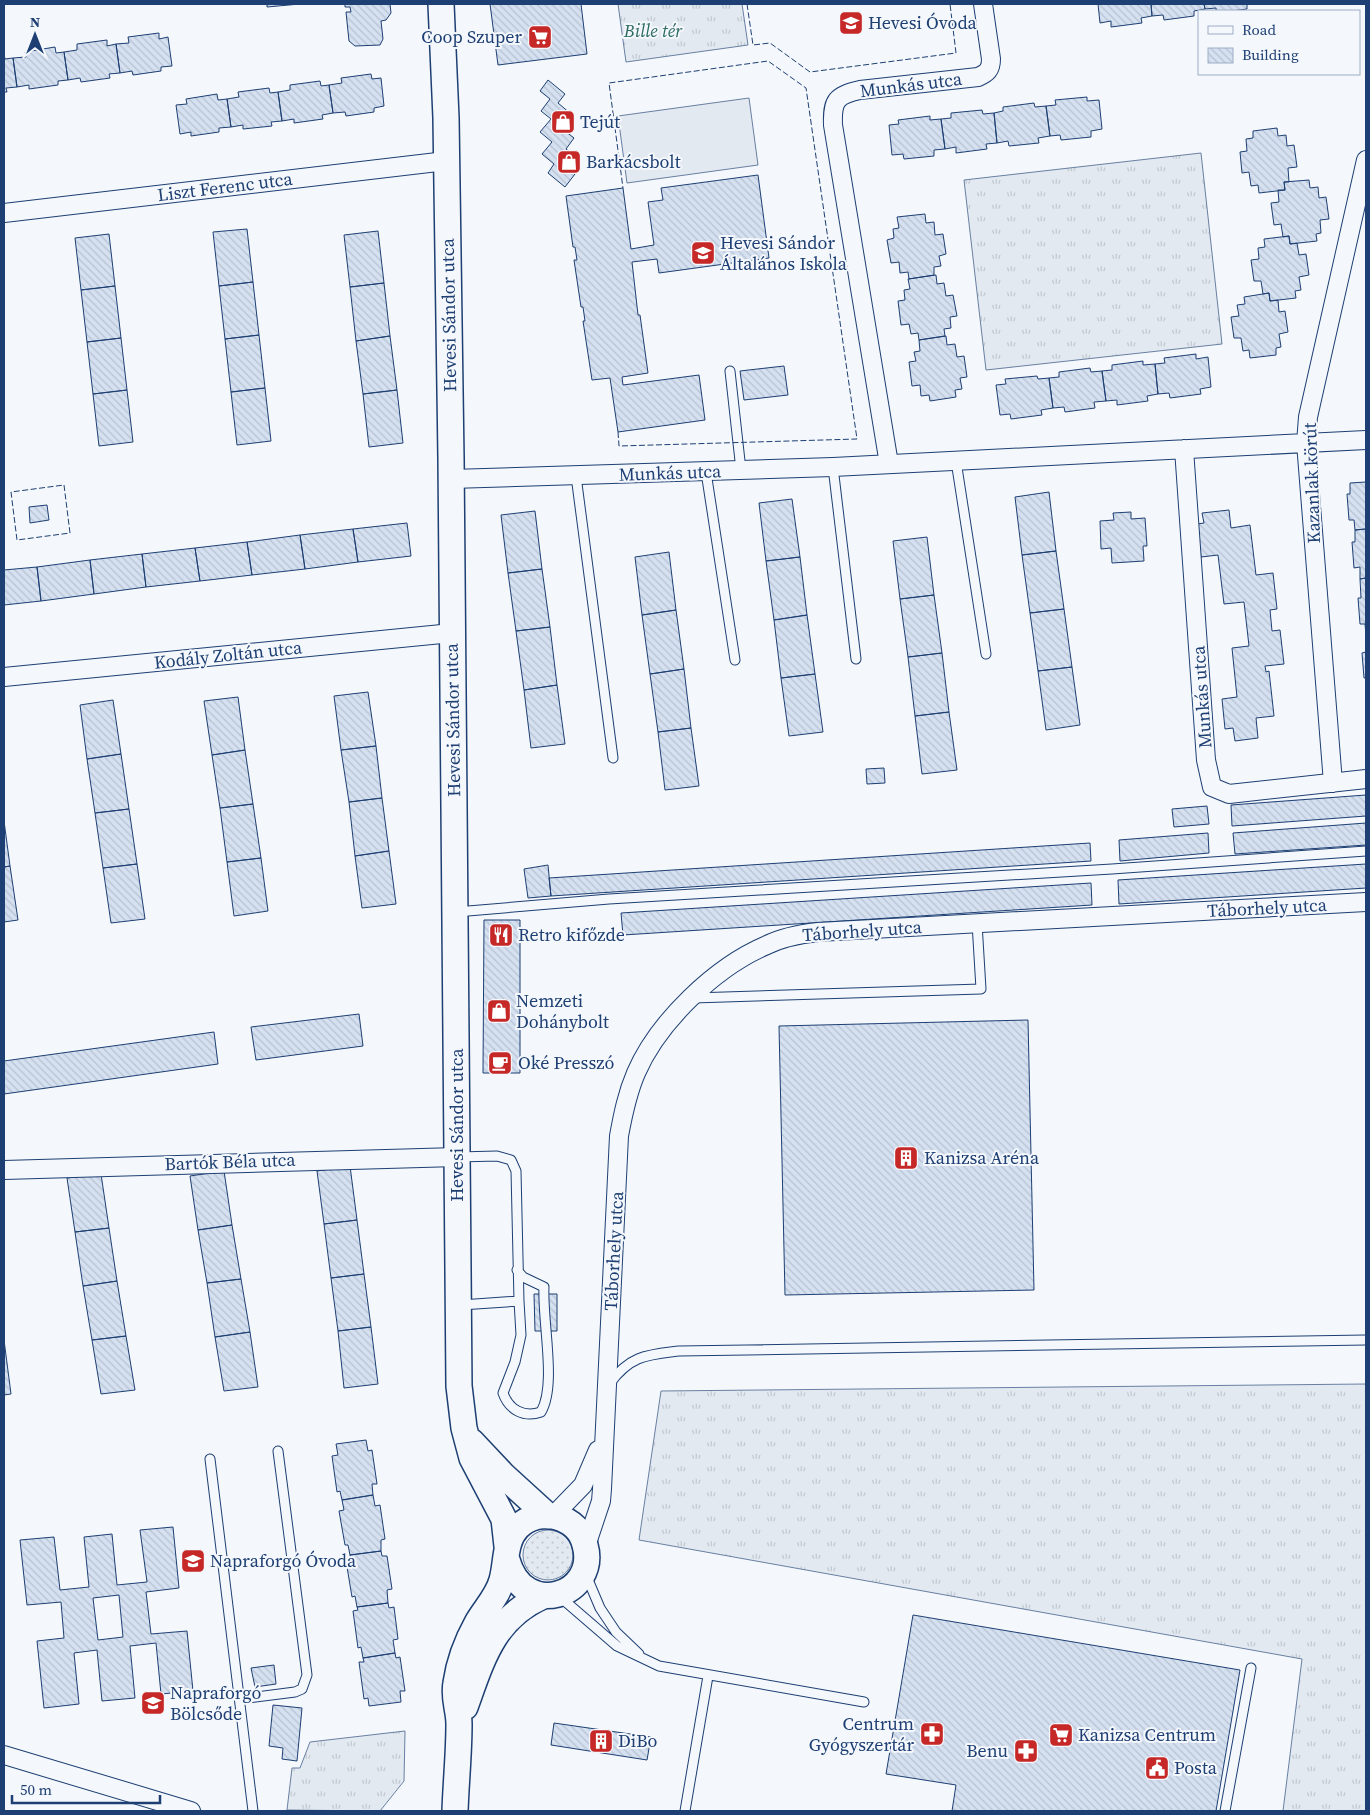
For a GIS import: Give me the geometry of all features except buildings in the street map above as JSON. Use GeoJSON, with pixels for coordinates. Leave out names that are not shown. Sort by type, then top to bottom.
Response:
{"type":"FeatureCollection","features":[{"type":"Feature","properties":{"kind":"main road","name":"Hevesi Sándor utca"},"geometry":{"type":"LineString","coordinates":[[441,4],[446,161],[451,479],[459,1386],[466,1436],[476,1467],[504,1519],[507,1553],[499,1589],[477,1623],[459,1668],[455,1701],[459,1721],[455,1811]]}},
{"type":"Feature","properties":{"kind":"main road"},"geometry":{"type":"LineString","coordinates":[[466,1436],[503,1475],[550,1516],[570,1523],[577,1529],[586,1546],[587,1558],[584,1571],[578,1581],[568,1590],[550,1595],[530,1592],[518,1584],[510,1574],[507,1553],[518,1527],[532,1519],[550,1516]]}},
{"type":"Feature","properties":{"kind":"main road","name":"Hevesi Sándor utca"},"geometry":{"type":"LineString","coordinates":[[459,1721],[477,1671],[492,1640],[522,1607],[550,1595]]}},
{"type":"Feature","properties":{"kind":"street","name":"Munkás utca"},"geometry":{"type":"LineString","coordinates":[[889,464],[833,126],[834,106],[843,95],[860,90],[978,77],[984,74],[991,66],[991,59],[983,4]]}},
{"type":"Feature","properties":{"kind":"street","name":"Kazanlak körút"},"geometry":{"type":"LineString","coordinates":[[1333,783],[1306,442],[1308,417],[1366,160]]}},
{"type":"Feature","properties":{"kind":"street","name":"Liszt Ferenc utca"},"geometry":{"type":"LineString","coordinates":[[4,213],[446,161]]}},
{"type":"Feature","properties":{"kind":"street","name":"Munkás utca"},"geometry":{"type":"LineString","coordinates":[[451,479],[833,467],[1366,440]]}},
{"type":"Feature","properties":{"kind":"street","name":"Munkás utca"},"geometry":{"type":"LineString","coordinates":[[1184,450],[1210,782],[1219,791],[1229,794],[1366,779]]}},
{"type":"Feature","properties":{"kind":"street","name":"Kodály Zoltán utca"},"geometry":{"type":"LineString","coordinates":[[4,677],[452,634]]}},
{"type":"Feature","properties":{"kind":"street","name":"Táborhely utca"},"geometry":{"type":"LineString","coordinates":[[586,1546],[601,1501],[619,1136],[624,1105],[636,1073],[650,1047],[664,1027],[720,973],[743,957],[791,936],[818,932],[1366,902]]}},
{"type":"Feature","properties":{"kind":"street","name":"Bartók Béla utca"},"geometry":{"type":"LineString","coordinates":[[4,1170],[457,1157]]}},
{"type":"Feature","properties":{"kind":"street","name":"Táborhely utca"},"geometry":{"type":"LineString","coordinates":[[550,1516],[583,1485],[603,1441]]}},
{"type":"Feature","properties":{"kind":"street"},"geometry":{"type":"LineString","coordinates":[[4,1755],[191,1811]]}},
{"type":"Feature","properties":{"kind":"lane"},"geometry":{"type":"LineString","coordinates":[[730,371],[741,470]]}},
{"type":"Feature","properties":{"kind":"lane"},"geometry":{"type":"LineString","coordinates":[[956,461],[986,654]]}},
{"type":"Feature","properties":{"kind":"lane"},"geometry":{"type":"LineString","coordinates":[[833,467],[856,659]]}},
{"type":"Feature","properties":{"kind":"lane"},"geometry":{"type":"LineString","coordinates":[[706,472],[735,660]]}},
{"type":"Feature","properties":{"kind":"lane"},"geometry":{"type":"LineString","coordinates":[[576,476],[613,758]]}},
{"type":"Feature","properties":{"kind":"lane"},"geometry":{"type":"LineString","coordinates":[[455,912],[609,899],[1366,851]]}},
{"type":"Feature","properties":{"kind":"lane"},"geometry":{"type":"LineString","coordinates":[[692,998],[981,989],[977,923]]}},
{"type":"Feature","properties":{"kind":"lane"},"geometry":{"type":"LineString","coordinates":[[457,1157],[497,1156],[511,1160],[516,1171],[517,1270],[520,1341],[503,1394],[513,1409],[522,1414],[534,1414],[541,1412],[548,1396],[549,1375],[544,1331],[544,1287],[523,1277],[517,1270]]}},
{"type":"Feature","properties":{"kind":"lane"},"geometry":{"type":"LineString","coordinates":[[458,1305],[519,1301]]}},
{"type":"Feature","properties":{"kind":"lane"},"geometry":{"type":"LineString","coordinates":[[607,1387],[622,1367],[643,1355],[679,1351],[1366,1340]]}},
{"type":"Feature","properties":{"kind":"lane"},"geometry":{"type":"LineString","coordinates":[[240,1699],[295,1692],[302,1689],[307,1675],[278,1451]]}},
{"type":"Feature","properties":{"kind":"lane"},"geometry":{"type":"LineString","coordinates":[[210,1458],[254,1811]]}},
{"type":"Feature","properties":{"kind":"lane"},"geometry":{"type":"LineString","coordinates":[[584,1571],[600,1608],[616,1632],[646,1662]]}},
{"type":"Feature","properties":{"kind":"lane"},"geometry":{"type":"LineString","coordinates":[[550,1595],[617,1646],[646,1662],[672,1670],[864,1702]]}},
{"type":"Feature","properties":{"kind":"lane"},"geometry":{"type":"LineString","coordinates":[[1225,1811],[1251,1668]]}},
{"type":"Feature","properties":{"kind":"lane"},"geometry":{"type":"LineString","coordinates":[[685,1811],[708,1676]]}},
{"type":"Feature","properties":{"kind":"green space","name":"Bille tér"},"geometry":{"type":"Polygon","coordinates":[[[618,4],[742,4],[748,45],[626,62],[618,4]]]}},
{"type":"Feature","properties":{"kind":"green space"},"geometry":{"type":"Polygon","coordinates":[[[749,98],[758,165],[627,183],[618,116],[749,98]]]}},
{"type":"Feature","properties":{"kind":"green space"},"geometry":{"type":"Polygon","coordinates":[[[1201,153],[1222,344],[986,370],[964,180],[1201,153]]]}},
{"type":"Feature","properties":{"kind":"green space"},"geometry":{"type":"Polygon","coordinates":[[[1366,1384],[1366,1811],[1283,1811],[1302,1659],[639,1540],[661,1391],[1366,1384]]]}},
{"type":"Feature","properties":{"kind":"green space"},"geometry":{"type":"Polygon","coordinates":[[[543,1530],[553,1530],[566,1537],[573,1550],[573,1560],[566,1573],[553,1580],[543,1580],[534,1576],[527,1569],[523,1560],[523,1550],[527,1541],[534,1534],[543,1530]]]}},
{"type":"Feature","properties":{"kind":"green space"},"geometry":{"type":"Polygon","coordinates":[[[405,1731],[404,1781],[380,1811],[287,1810],[292,1768],[300,1768],[310,1742],[405,1731]]]}},
{"type":"Feature","properties":{"kind":"fence"},"geometry":{"type":"LineString","coordinates":[[747,4],[753,45],[770,43],[810,72],[956,53],[950,4]]}},
{"type":"Feature","properties":{"kind":"fence"},"geometry":{"type":"LineString","coordinates":[[618,432],[619,446],[857,439],[806,88],[768,61],[609,83],[623,188]]}},
{"type":"Feature","properties":{"kind":"fence"},"geometry":{"type":"LineString","coordinates":[[64,485],[70,533],[17,540],[11,492],[64,485]]}},
{"type":"Feature","properties":{"kind":"place","name":"Hevesi Óvoda"},"geometry":{"type":"Point","coordinates":[851,23]}},
{"type":"Feature","properties":{"kind":"place","name":"Coop Szuper"},"geometry":{"type":"Point","coordinates":[540,37]}},
{"type":"Feature","properties":{"kind":"place","name":"Tejút"},"geometry":{"type":"Point","coordinates":[563,122]}},
{"type":"Feature","properties":{"kind":"place","name":"Barkácsbolt"},"geometry":{"type":"Point","coordinates":[569,162]}},
{"type":"Feature","properties":{"kind":"place","name":"Hevesi Sándor Általános Iskola"},"geometry":{"type":"Point","coordinates":[703,253]}},
{"type":"Feature","properties":{"kind":"place","name":"Retro kifőzde"},"geometry":{"type":"Point","coordinates":[501,935]}},
{"type":"Feature","properties":{"kind":"place","name":"Nemzeti Dohánybolt"},"geometry":{"type":"Point","coordinates":[499,1011]}},
{"type":"Feature","properties":{"kind":"place","name":"Oké Presszó"},"geometry":{"type":"Point","coordinates":[500,1063]}},
{"type":"Feature","properties":{"kind":"place","name":"Kanizsa Aréna"},"geometry":{"type":"Point","coordinates":[906,1158]}},
{"type":"Feature","properties":{"kind":"place","name":"Napraforgó Óvoda"},"geometry":{"type":"Point","coordinates":[193,1561]}},
{"type":"Feature","properties":{"kind":"place","name":"Napraforgó Bölcsőde"},"geometry":{"type":"Point","coordinates":[153,1703]}},
{"type":"Feature","properties":{"kind":"place","name":"Centrum Gyógyszertár"},"geometry":{"type":"Point","coordinates":[932,1734]}},
{"type":"Feature","properties":{"kind":"place","name":"Kanizsa Centrum"},"geometry":{"type":"Point","coordinates":[1061,1735]}},
{"type":"Feature","properties":{"kind":"place","name":"DiBo"},"geometry":{"type":"Point","coordinates":[601,1741]}},
{"type":"Feature","properties":{"kind":"place","name":"Benu"},"geometry":{"type":"Point","coordinates":[1026,1751]}},
{"type":"Feature","properties":{"kind":"place","name":"Posta"},"geometry":{"type":"Point","coordinates":[1157,1768]}}]}
